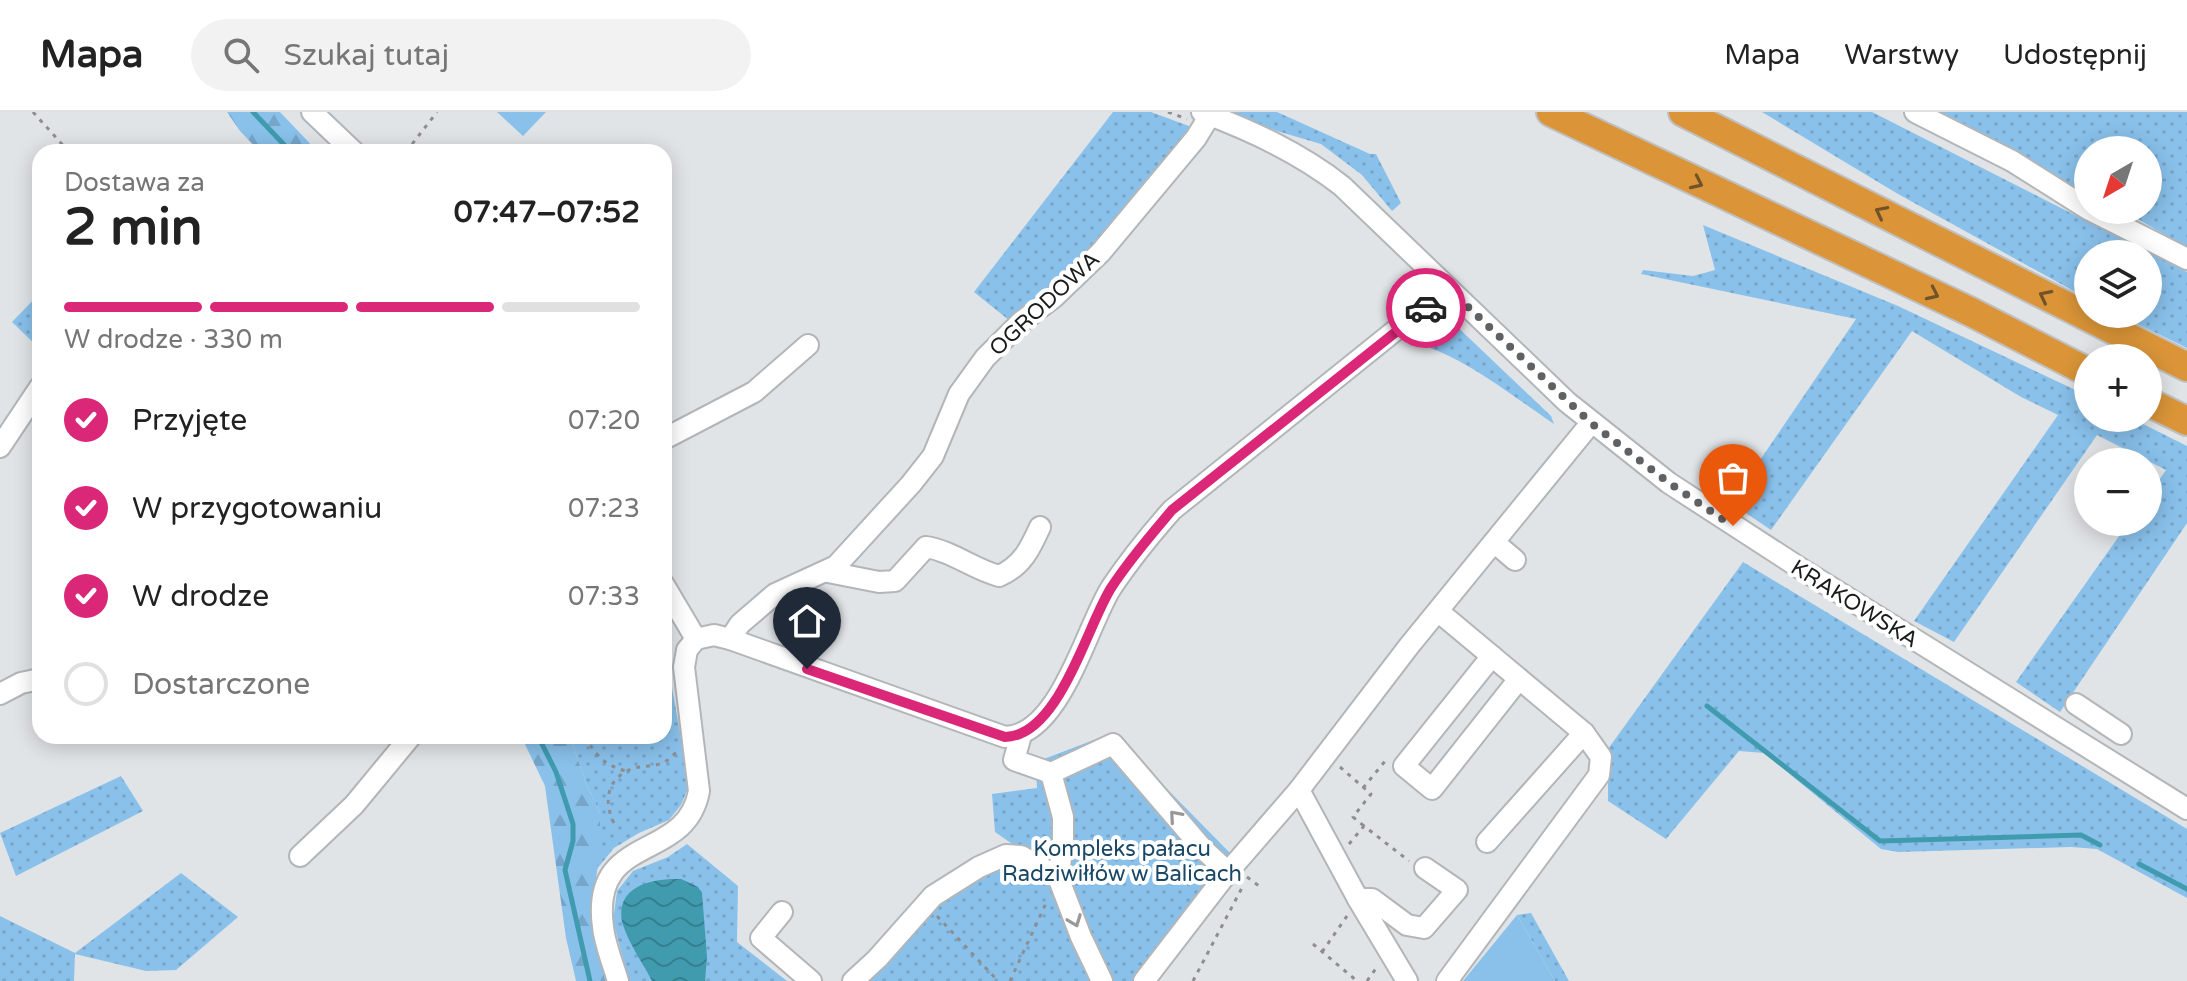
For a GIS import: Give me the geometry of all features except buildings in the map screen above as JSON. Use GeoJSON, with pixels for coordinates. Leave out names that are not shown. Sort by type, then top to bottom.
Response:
{"type":"FeatureCollection","features":[{"type":"Feature","properties":{"kind":"highway"},"geometry":{"type":"LineString","coordinates":[[1551,112],[1971,312],[2074,365]]}},
{"type":"Feature","properties":{"kind":"highway"},"geometry":{"type":"LineString","coordinates":[[1683,112],[2187,367]]}},
{"type":"Feature","properties":{"kind":"highway"},"geometry":{"type":"LineString","coordinates":[[2162,409],[2187,421]]}},
{"type":"Feature","properties":{"kind":"street"},"geometry":{"type":"LineString","coordinates":[[312,112],[346,144]]}},
{"type":"Feature","properties":{"kind":"street"},"geometry":{"type":"LineString","coordinates":[[1915,112],[2012,161],[2074,200]]}},
{"type":"Feature","properties":{"kind":"street","name":"KRAKOWSKA"},"geometry":{"type":"LineString","coordinates":[[1206,113],[1259,135],[1321,169],[1365,206],[1591,423],[1658,475],[1723,520],[2187,809]]}},
{"type":"Feature","properties":{"kind":"street","name":"OGRODOWA"},"geometry":{"type":"LineString","coordinates":[[730,639],[740,624],[775,594],[828,572],[911,484],[933,456],[959,394],[985,358],[1101,252],[1196,138],[1206,113]]}},
{"type":"Feature","properties":{"kind":"street"},"geometry":{"type":"LineString","coordinates":[[2117,224],[2187,259]]}},
{"type":"Feature","properties":{"kind":"street"},"geometry":{"type":"LineString","coordinates":[[618,981],[602,926],[604,890],[616,866],[633,852],[665,840],[696,807],[699,791],[684,667],[687,650],[696,639],[714,635],[730,639],[1005,737],[1021,735],[1038,724],[1053,706],[1110,591],[1146,540],[1172,510],[1448,288]]}},
{"type":"Feature","properties":{"kind":"street"},"geometry":{"type":"LineString","coordinates":[[672,435],[754,392],[808,345]]}},
{"type":"Feature","properties":{"kind":"street"},"geometry":{"type":"LineString","coordinates":[[0,447],[32,399]]}},
{"type":"Feature","properties":{"kind":"street"},"geometry":{"type":"LineString","coordinates":[[1144,981],[1238,874],[1324,755],[1409,646],[1591,423]]}},
{"type":"Feature","properties":{"kind":"street"},"geometry":{"type":"LineString","coordinates":[[828,572],[879,582],[895,581],[926,547],[938,549],[981,571],[999,576],[1014,569],[1030,549],[1040,527]]}},
{"type":"Feature","properties":{"kind":"street"},"geometry":{"type":"LineString","coordinates":[[1495,543],[1515,560]]}},
{"type":"Feature","properties":{"kind":"street"},"geometry":{"type":"LineString","coordinates":[[672,598],[696,639]]}},
{"type":"Feature","properties":{"kind":"street"},"geometry":{"type":"LineString","coordinates":[[1439,612],[1584,733],[1601,757],[1599,775],[1447,981]]}},
{"type":"Feature","properties":{"kind":"street"},"geometry":{"type":"LineString","coordinates":[[1492,656],[1404,766],[1432,789],[1519,679]]}},
{"type":"Feature","properties":{"kind":"street"},"geometry":{"type":"LineString","coordinates":[[0,694],[32,681]]}},
{"type":"Feature","properties":{"kind":"street"},"geometry":{"type":"LineString","coordinates":[[2076,704],[2121,734]]}},
{"type":"Feature","properties":{"kind":"street"},"geometry":{"type":"LineString","coordinates":[[1487,842],[1584,733]]}},
{"type":"Feature","properties":{"kind":"street"},"geometry":{"type":"LineString","coordinates":[[1021,735],[1014,760],[1051,773],[1113,744],[1203,849],[1238,874]]}},
{"type":"Feature","properties":{"kind":"street"},"geometry":{"type":"LineString","coordinates":[[300,856],[354,805],[404,744]]}},
{"type":"Feature","properties":{"kind":"street"},"geometry":{"type":"LineString","coordinates":[[1051,773],[1063,817],[1063,847],[1058,877],[1102,981]]}},
{"type":"Feature","properties":{"kind":"street"},"geometry":{"type":"LineString","coordinates":[[1299,790],[1407,981]]}},
{"type":"Feature","properties":{"kind":"street"},"geometry":{"type":"LineString","coordinates":[[853,981],[933,896],[979,867],[1006,855],[1021,856],[1058,877]]}},
{"type":"Feature","properties":{"kind":"street"},"geometry":{"type":"LineString","coordinates":[[1358,899],[1372,899],[1407,925],[1424,928],[1457,890],[1420,867]]}},
{"type":"Feature","properties":{"kind":"street"},"geometry":{"type":"LineString","coordinates":[[782,912],[761,938],[811,981]]}},
{"type":"Feature","properties":{"kind":"path"},"geometry":{"type":"LineString","coordinates":[[33,112],[62,144]]}},
{"type":"Feature","properties":{"kind":"path"},"geometry":{"type":"LineString","coordinates":[[412,144],[437,112]]}},
{"type":"Feature","properties":{"kind":"path"},"geometry":{"type":"LineString","coordinates":[[590,744],[603,761],[626,771],[661,765],[693,734]]}},
{"type":"Feature","properties":{"kind":"path"},"geometry":{"type":"LineString","coordinates":[[1363,788],[1392,753]]}},
{"type":"Feature","properties":{"kind":"path"},"geometry":{"type":"LineString","coordinates":[[1324,755],[1371,794],[1353,817],[1420,867]]}},
{"type":"Feature","properties":{"kind":"path"},"geometry":{"type":"LineString","coordinates":[[614,823],[608,811],[609,788],[626,771]]}},
{"type":"Feature","properties":{"kind":"path"},"geometry":{"type":"LineString","coordinates":[[1336,859],[1364,826]]}},
{"type":"Feature","properties":{"kind":"path"},"geometry":{"type":"LineString","coordinates":[[1193,981],[1238,874]]}},
{"type":"Feature","properties":{"kind":"path"},"geometry":{"type":"LineString","coordinates":[[1010,981],[1058,877]]}},
{"type":"Feature","properties":{"kind":"path"},"geometry":{"type":"LineString","coordinates":[[1322,952],[1358,899]]}},
{"type":"Feature","properties":{"kind":"path"},"geometry":{"type":"LineString","coordinates":[[926,904],[998,981]]}},
{"type":"Feature","properties":{"kind":"path"},"geometry":{"type":"LineString","coordinates":[[1313,944],[1357,981]]}},
{"type":"Feature","properties":{"kind":"green space"},"geometry":{"type":"Polygon","coordinates":[[[227,112],[280,112],[310,144],[252,144],[227,112]]]}},
{"type":"Feature","properties":{"kind":"green space"},"geometry":{"type":"Polygon","coordinates":[[[497,112],[546,112],[523,136],[497,112]]]}},
{"type":"Feature","properties":{"kind":"green space"},"geometry":{"type":"Polygon","coordinates":[[[1113,112],[1151,112],[1197,129],[1084,264],[1010,321],[974,292],[1113,112]]]}},
{"type":"Feature","properties":{"kind":"green space"},"geometry":{"type":"Polygon","coordinates":[[[1227,112],[1277,112],[1376,154],[1401,203],[1392,211],[1362,175],[1321,144],[1227,112]]]}},
{"type":"Feature","properties":{"kind":"green space"},"geometry":{"type":"Polygon","coordinates":[[[1762,112],[1872,112],[2074,215],[2074,224],[2092,224],[2124,240],[2074,240],[2074,291],[1898,194],[1762,112]]]}},
{"type":"Feature","properties":{"kind":"green space"},"geometry":{"type":"Polygon","coordinates":[[[1932,112],[2187,112],[2187,253],[2177,242],[2146,224],[2162,224],[2162,136],[2074,136],[2074,193],[1932,112]]]}},
{"type":"Feature","properties":{"kind":"green space"},"geometry":{"type":"Polygon","coordinates":[[[1703,225],[1898,306],[2074,389],[2074,432],[2159,432],[2187,446],[2187,523],[2060,712],[2016,682],[2119,536],[2162,536],[2162,476],[2166,470],[2162,468],[2162,448],[2123,448],[2097,435],[2088,448],[2074,448],[2074,468],[1954,642],[1914,621],[2058,415],[2021,397],[1912,331],[1771,530],[1731,503],[1856,319],[1641,274],[1643,270],[1693,276],[1715,270],[1703,225]]]}},
{"type":"Feature","properties":{"kind":"green space"},"geometry":{"type":"Polygon","coordinates":[[[2162,259],[2187,272],[2187,348],[2146,328],[2162,328],[2162,259]]]}},
{"type":"Feature","properties":{"kind":"green space"},"geometry":{"type":"Polygon","coordinates":[[[32,301],[32,341],[12,322],[32,301]]]}},
{"type":"Feature","properties":{"kind":"green space"},"geometry":{"type":"Polygon","coordinates":[[[1448,318],[1551,416],[1554,424],[1464,364],[1427,347],[1412,345],[1439,321],[1448,318]]]}},
{"type":"Feature","properties":{"kind":"green space"},"geometry":{"type":"Polygon","coordinates":[[[1743,562],[2187,829],[2187,898],[2097,849],[1898,852],[1881,849],[1764,753],[1739,751],[1666,839],[1608,801],[1608,749],[1743,562]]]}},
{"type":"Feature","properties":{"kind":"green space"},"geometry":{"type":"Polygon","coordinates":[[[672,688],[686,766],[692,779],[681,805],[669,820],[614,848],[597,869],[600,813],[573,744],[672,744],[672,688]]]}},
{"type":"Feature","properties":{"kind":"green space","name":"Kompleks pałacu Radziwiłłów w Balicach"},"geometry":{"type":"Polygon","coordinates":[[[1112,733],[1233,856],[1133,981],[870,981],[923,919],[961,887],[983,875],[1038,862],[995,832],[992,794],[1037,788],[1036,762],[1112,733]]]}},
{"type":"Feature","properties":{"kind":"green space"},"geometry":{"type":"Polygon","coordinates":[[[525,744],[573,744],[600,813],[600,850],[591,916],[606,981],[576,981],[566,938],[545,786],[525,744]]]}},
{"type":"Feature","properties":{"kind":"green space"},"geometry":{"type":"Polygon","coordinates":[[[121,776],[143,811],[16,876],[0,833],[121,776]]]}},
{"type":"Feature","properties":{"kind":"green space"},"geometry":{"type":"Polygon","coordinates":[[[687,844],[738,886],[737,942],[787,981],[629,981],[613,921],[617,891],[633,871],[668,857],[687,844]]]}},
{"type":"Feature","properties":{"kind":"green space"},"geometry":{"type":"Polygon","coordinates":[[[181,873],[238,917],[176,970],[146,971],[75,954],[74,981],[0,981],[0,916],[75,953],[181,873]]]}},
{"type":"Feature","properties":{"kind":"green space"},"geometry":{"type":"Polygon","coordinates":[[[1531,913],[1569,981],[1555,981],[1517,915],[1531,913]]]}},
{"type":"Feature","properties":{"kind":"green space"},"geometry":{"type":"Polygon","coordinates":[[[1517,915],[1555,981],[1463,981],[1517,915]]]}},
{"type":"Feature","properties":{"kind":"water"},"geometry":{"type":"Polygon","coordinates":[[[681,879],[698,887],[702,893],[707,957],[705,981],[652,981],[623,925],[621,912],[624,901],[629,893],[647,883],[681,879]]]}},
{"type":"Feature","properties":{"kind":"waterway"},"geometry":{"type":"LineString","coordinates":[[253,112],[283,144]]}},
{"type":"Feature","properties":{"kind":"waterway"},"geometry":{"type":"LineString","coordinates":[[1707,706],[1880,841],[2081,835],[2100,845]]}},
{"type":"Feature","properties":{"kind":"waterway"},"geometry":{"type":"LineString","coordinates":[[542,744],[556,772],[573,824],[573,841],[565,870],[590,981]]}},
{"type":"Feature","properties":{"kind":"waterway"},"geometry":{"type":"LineString","coordinates":[[2139,864],[2187,889]]}},
{"type":"Feature","properties":{"kind":"way so far"},"geometry":{"type":"LineString","coordinates":[[1426,308],[1448,288],[1591,423],[1669,483],[1733,526]]}},
{"type":"Feature","properties":{"kind":"route"},"geometry":{"type":"LineString","coordinates":[[807,669],[1005,737],[1021,735],[1038,724],[1053,706],[1110,591],[1146,540],[1172,510],[1426,308]]}}]}
